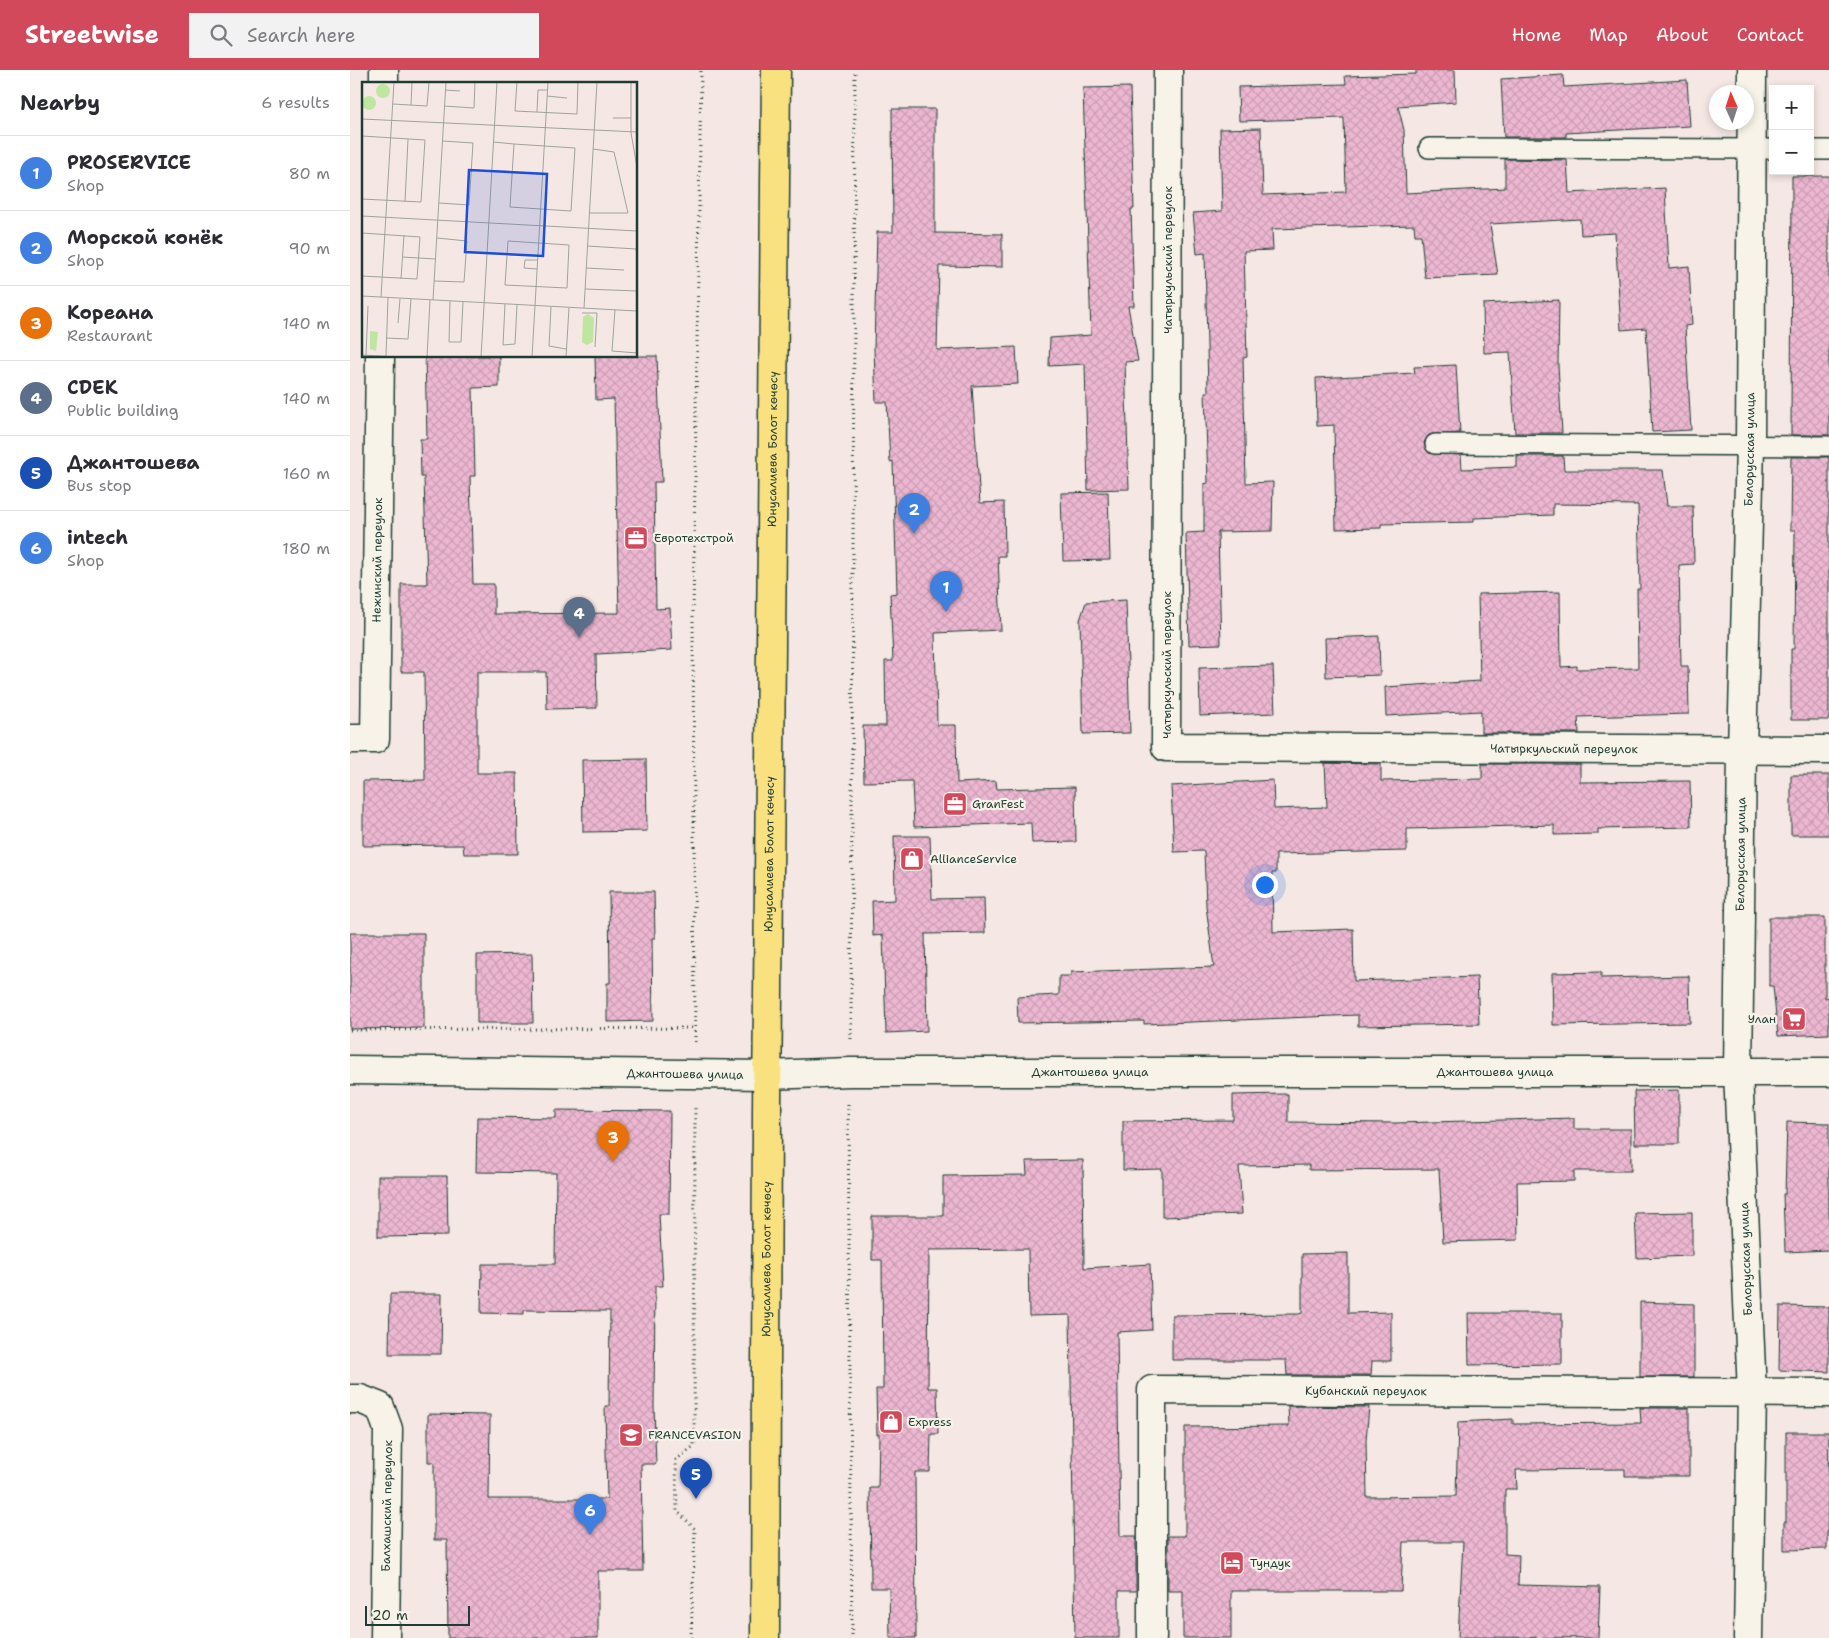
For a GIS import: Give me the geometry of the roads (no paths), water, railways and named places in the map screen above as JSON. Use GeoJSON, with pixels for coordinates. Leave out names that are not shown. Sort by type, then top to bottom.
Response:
{"type":"FeatureCollection","features":[{"type":"Feature","properties":{"kind":"main road","name":"Юнусалиева Болот көчөсү"},"geometry":{"type":"LineString","coordinates":[[766,1638],[767,1075],[776,70]]}},
{"type":"Feature","properties":{"kind":"street","name":"Чатыркульский переулок"},"geometry":{"type":"LineString","coordinates":[[1168,70],[1166,747],[1829,750]]}},
{"type":"Feature","properties":{"kind":"street","name":"Белорусская улица"},"geometry":{"type":"LineString","coordinates":[[1748,1638],[1752,1393],[1738,1072],[1742,750],[1750,446],[1762,149],[1752,70]]}},
{"type":"Feature","properties":{"kind":"street","name":"Нежинский переулок"},"geometry":{"type":"LineString","coordinates":[[350,739],[375,739],[380,358]]}},
{"type":"Feature","properties":{"kind":"street","name":"Джантошева улица"},"geometry":{"type":"LineString","coordinates":[[350,1070],[767,1075],[850,1072],[1829,1072]]}},
{"type":"Feature","properties":{"kind":"street","name":"Кубанский переулок"},"geometry":{"type":"LineString","coordinates":[[1152,1638],[1152,1390],[1829,1393]]}},
{"type":"Feature","properties":{"kind":"street","name":"Балхашский переулок"},"geometry":{"type":"LineString","coordinates":[[350,1399],[360,1399],[380,1407],[388,1429],[385,1638]]}},
{"type":"Feature","properties":{"kind":"lane"},"geometry":{"type":"LineString","coordinates":[[1429,148],[1762,149]]}},
{"type":"Feature","properties":{"kind":"lane"},"geometry":{"type":"LineString","coordinates":[[1814,150],[1829,150]]}},
{"type":"Feature","properties":{"kind":"lane"},"geometry":{"type":"LineString","coordinates":[[1435,444],[1829,446]]}},
{"type":"Feature","properties":{"kind":"place","name":"Морской конёк"},"geometry":{"type":"Point","coordinates":[914,534]}},
{"type":"Feature","properties":{"kind":"place","name":"Евротехстрой"},"geometry":{"type":"Point","coordinates":[636,538]}},
{"type":"Feature","properties":{"kind":"place","name":"PROSERVICE"},"geometry":{"type":"Point","coordinates":[946,612]}},
{"type":"Feature","properties":{"kind":"place","name":"CDEK"},"geometry":{"type":"Point","coordinates":[579,638]}},
{"type":"Feature","properties":{"kind":"place","name":"GranFest"},"geometry":{"type":"Point","coordinates":[955,804]}},
{"type":"Feature","properties":{"kind":"place","name":"AllianceService"},"geometry":{"type":"Point","coordinates":[912,859]}},
{"type":"Feature","properties":{"kind":"place","name":"Улан"},"geometry":{"type":"Point","coordinates":[1794,1019]}},
{"type":"Feature","properties":{"kind":"place","name":"Кореана"},"geometry":{"type":"Point","coordinates":[613,1162]}},
{"type":"Feature","properties":{"kind":"place","name":"Express"},"geometry":{"type":"Point","coordinates":[891,1422]}},
{"type":"Feature","properties":{"kind":"place","name":"FRANCEVASION"},"geometry":{"type":"Point","coordinates":[631,1435]}},
{"type":"Feature","properties":{"kind":"place","name":"Джантошева"},"geometry":{"type":"Point","coordinates":[696,1499]}},
{"type":"Feature","properties":{"kind":"place","name":"intech"},"geometry":{"type":"Point","coordinates":[590,1535]}},
{"type":"Feature","properties":{"kind":"place","name":"Тундук"},"geometry":{"type":"Point","coordinates":[1232,1563]}}]}
